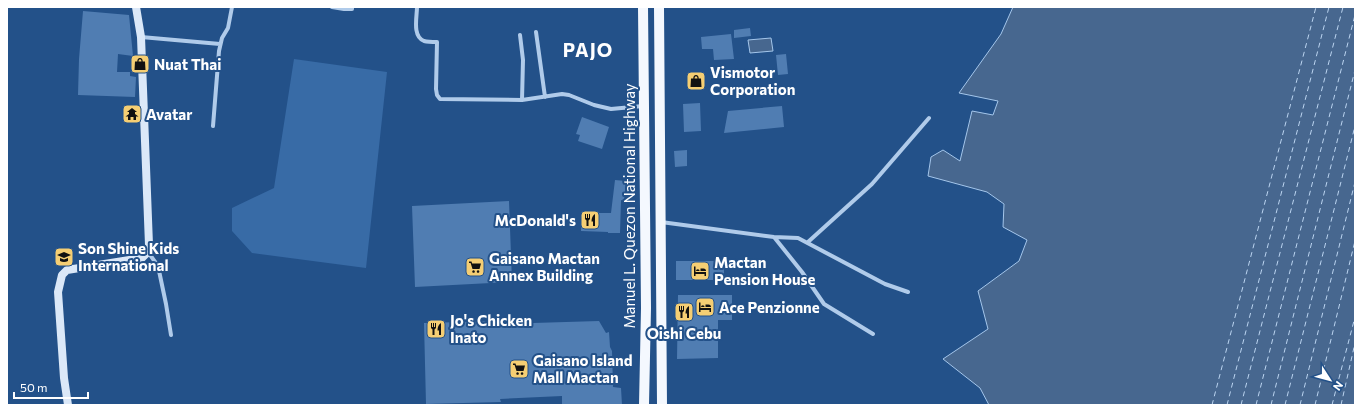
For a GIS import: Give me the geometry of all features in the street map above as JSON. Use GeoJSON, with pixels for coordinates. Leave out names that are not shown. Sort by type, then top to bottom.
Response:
{"type":"FeatureCollection","features":[{"type":"Feature","properties":{"kind":"main road","name":"Manuel L. Quezon National Highway"},"geometry":{"type":"LineString","coordinates":[[643,7],[646,308],[644,405]]}},
{"type":"Feature","properties":{"kind":"main road","name":"Manuel L. Quezon National Highway"},"geometry":{"type":"LineString","coordinates":[[659,7],[662,405]]}},
{"type":"Feature","properties":{"kind":"main road"},"geometry":{"type":"LineString","coordinates":[[644,128],[660,125]]}},
{"type":"Feature","properties":{"kind":"street"},"geometry":{"type":"LineString","coordinates":[[68,405],[64,378],[58,292],[62,276],[67,270],[142,258],[148,252],[150,245],[140,37],[136,7]]}},
{"type":"Feature","properties":{"kind":"street"},"geometry":{"type":"LineString","coordinates":[[213,126],[220,44],[228,28],[232,7]]}},
{"type":"Feature","properties":{"kind":"street"},"geometry":{"type":"LineString","coordinates":[[332,7],[344,9],[352,9],[352,7]]}},
{"type":"Feature","properties":{"kind":"street"},"geometry":{"type":"LineString","coordinates":[[417,7],[416,32],[424,41],[437,42],[436,89],[437,95],[440,99],[522,100],[562,94],[611,109],[643,106]]}},
{"type":"Feature","properties":{"kind":"street"},"geometry":{"type":"LineString","coordinates":[[536,32],[545,97]]}},
{"type":"Feature","properties":{"kind":"street"},"geometry":{"type":"LineString","coordinates":[[520,35],[523,60],[522,100]]}},
{"type":"Feature","properties":{"kind":"street"},"geometry":{"type":"LineString","coordinates":[[140,37],[220,44]]}},
{"type":"Feature","properties":{"kind":"street"},"geometry":{"type":"LineString","coordinates":[[808,242],[872,184],[929,118]]}},
{"type":"Feature","properties":{"kind":"street"},"geometry":{"type":"LineString","coordinates":[[661,222],[774,237],[798,238],[879,281],[908,292]]}},
{"type":"Feature","properties":{"kind":"street"},"geometry":{"type":"LineString","coordinates":[[774,237],[802,272],[824,304],[873,334]]}},
{"type":"Feature","properties":{"kind":"street"},"geometry":{"type":"LineString","coordinates":[[148,252],[158,266],[171,335]]}},
{"type":"Feature","properties":{"kind":"shaded area"},"geometry":{"type":"Polygon","coordinates":[[[1013,7],[1355,7],[1355,405],[989,405],[980,388],[943,359],[988,329],[978,291],[1019,261],[1027,240],[1003,227],[1004,204],[987,192],[928,176],[931,157],[943,150],[960,161],[972,111],[993,115],[998,101],[959,93],[1001,34],[1013,7]]]}},
{"type":"Feature","properties":{"kind":"shaded area"},"geometry":{"type":"Polygon","coordinates":[[[771,38],[773,51],[750,53],[748,40],[771,38]]]}},
{"type":"Feature","properties":{"kind":"shaded area"},"geometry":{"type":"Polygon","coordinates":[[[294,59],[387,72],[366,268],[252,253],[232,231],[232,208],[274,188],[294,59]]]}},
{"type":"Feature","properties":{"kind":"building"},"geometry":{"type":"Polygon","coordinates":[[[83,11],[129,15],[133,56],[118,54],[117,72],[130,72],[130,76],[136,77],[135,97],[78,95],[83,11]]]}},
{"type":"Feature","properties":{"kind":"building"},"geometry":{"type":"Polygon","coordinates":[[[750,28],[751,36],[734,38],[734,30],[750,28]]]}},
{"type":"Feature","properties":{"kind":"building"},"geometry":{"type":"Polygon","coordinates":[[[731,34],[734,59],[714,60],[713,49],[702,49],[701,37],[731,34]]]}},
{"type":"Feature","properties":{"kind":"building"},"geometry":{"type":"Polygon","coordinates":[[[786,54],[788,74],[778,75],[776,55],[786,54]]]}},
{"type":"Feature","properties":{"kind":"building"},"geometry":{"type":"Polygon","coordinates":[[[700,103],[701,131],[684,132],[683,104],[700,103]]]}},
{"type":"Feature","properties":{"kind":"building"},"geometry":{"type":"Polygon","coordinates":[[[782,106],[784,127],[724,133],[728,111],[782,106]]]}},
{"type":"Feature","properties":{"kind":"building"},"geometry":{"type":"Polygon","coordinates":[[[582,117],[609,127],[602,149],[578,141],[580,135],[576,134],[582,117]]]}},
{"type":"Feature","properties":{"kind":"building"},"geometry":{"type":"Polygon","coordinates":[[[687,150],[687,166],[675,167],[674,151],[687,150]]]}},
{"type":"Feature","properties":{"kind":"building"},"geometry":{"type":"Polygon","coordinates":[[[615,180],[626,181],[624,201],[621,200],[620,233],[581,231],[582,213],[611,213],[615,180]]]}},
{"type":"Feature","properties":{"kind":"building"},"geometry":{"type":"Polygon","coordinates":[[[509,201],[512,282],[415,287],[412,206],[509,201]]]}},
{"type":"Feature","properties":{"kind":"building","name":"Mactan Pension House"},"geometry":{"type":"Polygon","coordinates":[[[676,261],[724,261],[724,280],[676,280],[676,261]]]}},
{"type":"Feature","properties":{"kind":"building"},"geometry":{"type":"Polygon","coordinates":[[[678,295],[732,295],[732,320],[718,320],[718,358],[677,359],[678,295]]]}},
{"type":"Feature","properties":{"kind":"building","name":"Gaisano Island Mall Mactan"},"geometry":{"type":"Polygon","coordinates":[[[498,321],[498,324],[599,321],[606,333],[609,332],[610,347],[612,351],[613,387],[621,388],[622,405],[562,405],[562,396],[500,399],[501,402],[426,404],[424,323],[498,321]]]}},
{"type":"Feature","properties":{"kind":"ferry route"},"geometry":{"type":"LineString","coordinates":[[1212,405],[1316,7]]}},
{"type":"Feature","properties":{"kind":"ferry route"},"geometry":{"type":"LineString","coordinates":[[1227,405],[1329,7]]}},
{"type":"Feature","properties":{"kind":"ferry route"},"geometry":{"type":"LineString","coordinates":[[1241,405],[1343,7]]}},
{"type":"Feature","properties":{"kind":"ferry route"},"geometry":{"type":"LineString","coordinates":[[1256,405],[1355,15]]}},
{"type":"Feature","properties":{"kind":"ferry route"},"geometry":{"type":"LineString","coordinates":[[1271,405],[1355,70]]}},
{"type":"Feature","properties":{"kind":"ferry route"},"geometry":{"type":"LineString","coordinates":[[1285,405],[1355,126]]}},
{"type":"Feature","properties":{"kind":"ferry route"},"geometry":{"type":"LineString","coordinates":[[1300,405],[1355,182]]}},
{"type":"Feature","properties":{"kind":"ferry route"},"geometry":{"type":"LineString","coordinates":[[1315,405],[1355,241]]}},
{"type":"Feature","properties":{"kind":"ferry route"},"geometry":{"type":"LineString","coordinates":[[1332,405],[1355,317]]}},
{"type":"Feature","properties":{"kind":"ferry route"},"geometry":{"type":"LineString","coordinates":[[1341,405],[1355,343]]}},
{"type":"Feature","properties":{"kind":"place","name":"Nuat Thai"},"geometry":{"type":"Point","coordinates":[140,64]}},
{"type":"Feature","properties":{"kind":"place","name":"Vismotor Corporation"},"geometry":{"type":"Point","coordinates":[696,81]}},
{"type":"Feature","properties":{"kind":"place","name":"Avatar"},"geometry":{"type":"Point","coordinates":[132,114]}},
{"type":"Feature","properties":{"kind":"place","name":"McDonald's"},"geometry":{"type":"Point","coordinates":[590,220]}},
{"type":"Feature","properties":{"kind":"place","name":"Son Shine Kids International"},"geometry":{"type":"Point","coordinates":[64,257]}},
{"type":"Feature","properties":{"kind":"place","name":"Gaisano Mactan Annex Building"},"geometry":{"type":"Point","coordinates":[475,267]}},
{"type":"Feature","properties":{"kind":"place","name":"Mactan Pension House"},"geometry":{"type":"Point","coordinates":[700,271]}},
{"type":"Feature","properties":{"kind":"place","name":"Ace Penzionne"},"geometry":{"type":"Point","coordinates":[705,307]}},
{"type":"Feature","properties":{"kind":"place","name":"Oishi Cebu"},"geometry":{"type":"Point","coordinates":[684,312]}},
{"type":"Feature","properties":{"kind":"place","name":"Jo's Chicken Inato"},"geometry":{"type":"Point","coordinates":[436,329]}},
{"type":"Feature","properties":{"kind":"place","name":"Gaisano Island Mall Mactan"},"geometry":{"type":"Point","coordinates":[519,369]}},
{"type":"Feature","properties":{"kind":"district","name":"PAJO"},"geometry":{"type":"Point","coordinates":[588,49]}}]}
